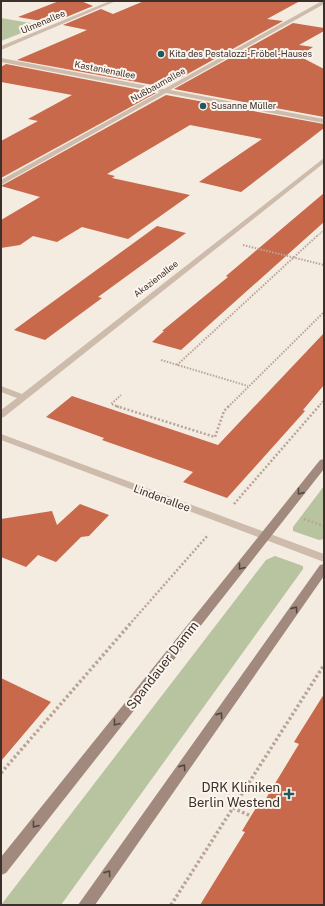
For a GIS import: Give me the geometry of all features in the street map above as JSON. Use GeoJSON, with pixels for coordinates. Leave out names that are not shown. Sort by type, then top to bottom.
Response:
{"type":"FeatureCollection","features":[{"type":"Feature","properties":{"kind":"main road","name":"Spandauer Damm"},"geometry":{"type":"LineString","coordinates":[[1,868],[324,462]]}},
{"type":"Feature","properties":{"kind":"main road"},"geometry":{"type":"LineString","coordinates":[[86,905],[324,568]]}},
{"type":"Feature","properties":{"kind":"street","name":"Ulmenallee"},"geometry":{"type":"LineString","coordinates":[[1,48],[114,1]]}},
{"type":"Feature","properties":{"kind":"street","name":"Nußbaumallee"},"geometry":{"type":"LineString","coordinates":[[1,183],[324,2]]}},
{"type":"Feature","properties":{"kind":"street","name":"Kastanienallee"},"geometry":{"type":"LineString","coordinates":[[1,60],[324,121]]}},
{"type":"Feature","properties":{"kind":"street","name":"Akazienallee"},"geometry":{"type":"LineString","coordinates":[[1,415],[324,160]]}},
{"type":"Feature","properties":{"kind":"street"},"geometry":{"type":"LineString","coordinates":[[1,389],[24,397]]}},
{"type":"Feature","properties":{"kind":"street","name":"Lindenallee"},"geometry":{"type":"LineString","coordinates":[[1,437],[324,558]]}},
{"type":"Feature","properties":{"kind":"path"},"geometry":{"type":"LineString","coordinates":[[177,365],[324,230]]}},
{"type":"Feature","properties":{"kind":"path"},"geometry":{"type":"LineString","coordinates":[[237,244],[324,265]]}},
{"type":"Feature","properties":{"kind":"path"},"geometry":{"type":"LineString","coordinates":[[121,395],[111,404],[214,437],[224,411],[324,312]]}},
{"type":"Feature","properties":{"kind":"path"},"geometry":{"type":"LineString","coordinates":[[161,360],[248,386]]}},
{"type":"Feature","properties":{"kind":"path"},"geometry":{"type":"LineString","coordinates":[[232,507],[324,400]]}},
{"type":"Feature","properties":{"kind":"path"},"geometry":{"type":"LineString","coordinates":[[300,518],[324,526]]}},
{"type":"Feature","properties":{"kind":"path"},"geometry":{"type":"LineString","coordinates":[[1,773],[210,532]]}},
{"type":"Feature","properties":{"kind":"path"},"geometry":{"type":"LineString","coordinates":[[171,905],[324,664]]}},
{"type":"Feature","properties":{"kind":"path"},"geometry":{"type":"LineString","coordinates":[[234,808],[251,816]]}},
{"type":"Feature","properties":{"kind":"green space"},"geometry":{"type":"Polygon","coordinates":[[[1,18],[42,25],[1,41],[1,18]]]}},
{"type":"Feature","properties":{"kind":"green space"},"geometry":{"type":"Polygon","coordinates":[[[324,486],[324,539],[319,540],[293,531],[293,527],[324,486]]]}},
{"type":"Feature","properties":{"kind":"green space"},"geometry":{"type":"Polygon","coordinates":[[[275,556],[303,566],[303,569],[61,905],[1,905],[266,560],[275,556]]]}},
{"type":"Feature","properties":{"kind":"building"},"geometry":{"type":"Polygon","coordinates":[[[59,1],[81,1],[93,6],[52,23],[18,17],[59,1]]]}},
{"type":"Feature","properties":{"kind":"building"},"geometry":{"type":"Polygon","coordinates":[[[144,1],[300,1],[267,19],[283,21],[164,87],[17,60],[87,30],[63,25],[101,9],[113,14],[144,1]]]}},
{"type":"Feature","properties":{"kind":"building"},"geometry":{"type":"Polygon","coordinates":[[[293,23],[324,28],[324,31],[299,45],[313,47],[299,56],[324,69],[324,117],[174,89],[293,23]]]}},
{"type":"Feature","properties":{"kind":"building"},"geometry":{"type":"Polygon","coordinates":[[[6,64],[156,93],[1,178],[1,141],[38,121],[28,119],[72,95],[1,82],[1,67],[6,64]]]}},
{"type":"Feature","properties":{"kind":"building"},"geometry":{"type":"Polygon","coordinates":[[[166,95],[324,124],[324,128],[241,192],[199,182],[262,139],[190,125],[107,174],[115,176],[112,178],[190,195],[128,239],[82,227],[57,242],[33,236],[20,245],[1,248],[1,220],[40,197],[1,186],[166,95]]]}},
{"type":"Feature","properties":{"kind":"building"},"geometry":{"type":"Polygon","coordinates":[[[324,193],[324,222],[181,350],[152,342],[164,331],[162,331],[228,277],[226,276],[324,193]]]}},
{"type":"Feature","properties":{"kind":"building"},"geometry":{"type":"Polygon","coordinates":[[[157,226],[186,233],[98,297],[102,298],[45,340],[14,330],[157,226]]]}},
{"type":"Feature","properties":{"kind":"building"},"geometry":{"type":"Polygon","coordinates":[[[324,333],[324,385],[303,410],[305,411],[227,498],[183,482],[193,472],[102,440],[104,438],[46,417],[72,396],[218,445],[324,333]]]}},
{"type":"Feature","properties":{"kind":"building"},"geometry":{"type":"Polygon","coordinates":[[[80,504],[109,515],[89,536],[81,537],[56,562],[38,555],[26,567],[1,557],[1,519],[52,511],[57,525],[80,504]]]}},
{"type":"Feature","properties":{"kind":"building"},"geometry":{"type":"Polygon","coordinates":[[[1,678],[51,702],[1,761],[1,678]]]}},
{"type":"Feature","properties":{"kind":"building","name":"DRK Kliniken Berlin Westend"},"geometry":{"type":"Polygon","coordinates":[[[324,694],[324,905],[200,905],[245,832],[242,831],[251,816],[259,803],[262,805],[299,744],[294,742],[324,694]]]}},
{"type":"Feature","properties":{"kind":"place","name":"Kita des Pestalozzi-Fröbel-Hauses"},"geometry":{"type":"Point","coordinates":[161,54]}},
{"type":"Feature","properties":{"kind":"place","name":"Susanne Müller"},"geometry":{"type":"Point","coordinates":[203,106]}},
{"type":"Feature","properties":{"kind":"place","name":"DRK Kliniken Berlin Westend"},"geometry":{"type":"Point","coordinates":[289,794]}}]}
